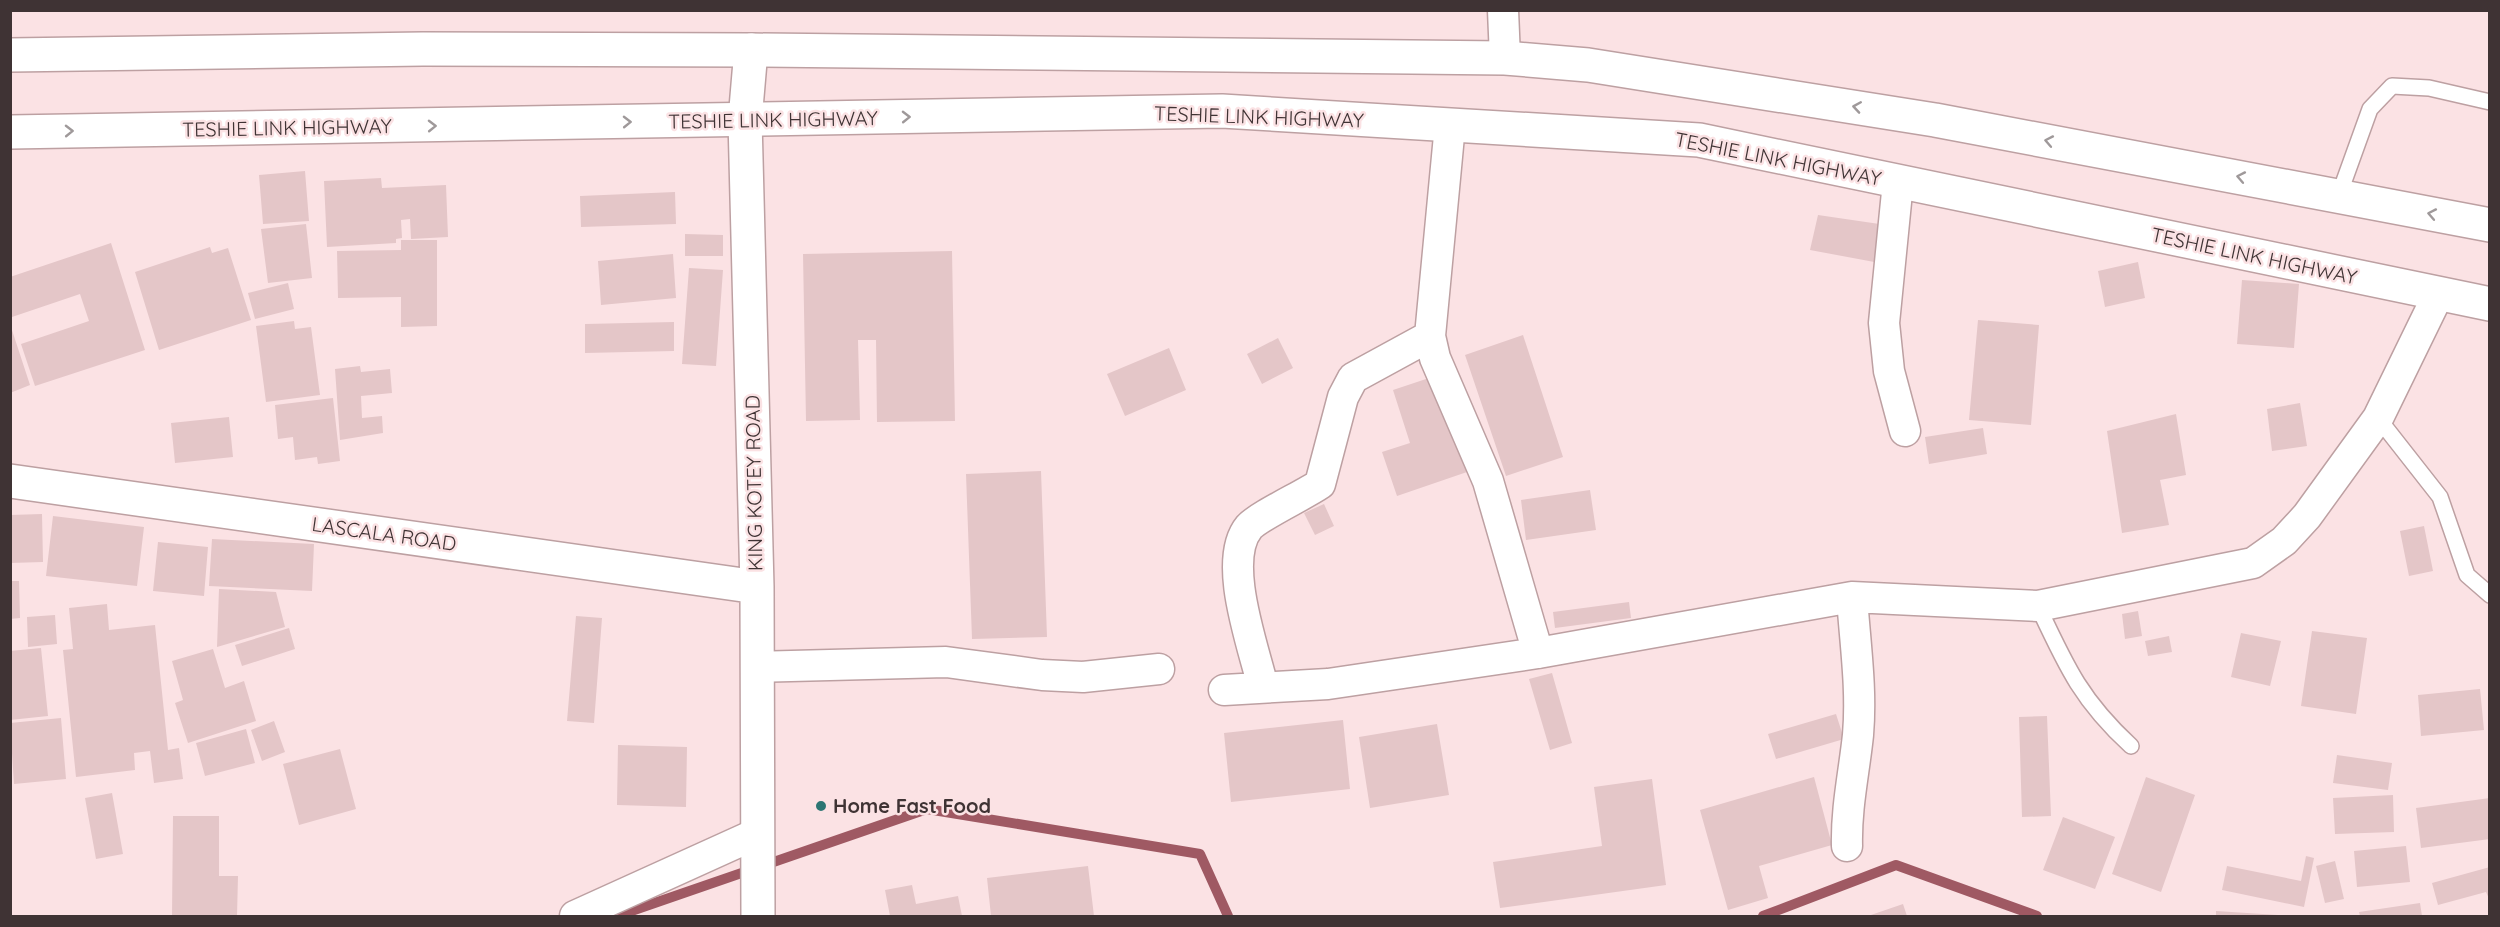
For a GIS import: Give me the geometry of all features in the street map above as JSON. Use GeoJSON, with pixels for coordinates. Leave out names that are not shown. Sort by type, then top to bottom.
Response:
{"type":"FeatureCollection","features":[{"type":"Feature","properties":{"kind":"main road"},"geometry":{"type":"LineString","coordinates":[[10,55],[423,49],[1505,58],[1588,65],[1935,120],[2490,225]]}},
{"type":"Feature","properties":{"kind":"main road","name":"KING KOTEY ROAD"},"geometry":{"type":"LineString","coordinates":[[751,50],[745,120],[757,588],[758,916]]}},
{"type":"Feature","properties":{"kind":"main road","name":"TESHIE LINK HIGHWAY"},"geometry":{"type":"LineString","coordinates":[[10,132],[1222,111],[1699,140],[2490,304]]}},
{"type":"Feature","properties":{"kind":"main road","name":"LASCALA ROAD"},"geometry":{"type":"LineString","coordinates":[[10,481],[757,588]]}},
{"type":"Feature","properties":{"kind":"street"},"geometry":{"type":"LineString","coordinates":[[1503,10],[1505,58]]}},
{"type":"Feature","properties":{"kind":"street"},"geometry":{"type":"LineString","coordinates":[[1450,125],[1430,336],[1435,358],[1488,481],[1538,653]]}},
{"type":"Feature","properties":{"kind":"street"},"geometry":{"type":"LineString","coordinates":[[1898,182],[1884,323],[1889,371],[1905,431]]}},
{"type":"Feature","properties":{"kind":"street"},"geometry":{"type":"LineString","coordinates":[[1224,690],[1328,684],[1538,653],[1852,597],[2038,606],[2253,563],[2284,541],[2307,516],[2378,418],[2438,295]]}},
{"type":"Feature","properties":{"kind":"street"},"geometry":{"type":"LineString","coordinates":[[1263,687],[1236,573],[1241,542],[1250,526],[1320,484],[1343,397],[1353,378],[1430,336]]}},
{"type":"Feature","properties":{"kind":"street"},"geometry":{"type":"LineString","coordinates":[[1847,846],[1846,814],[1858,735],[1859,693],[1852,597]]}},
{"type":"Feature","properties":{"kind":"street"},"geometry":{"type":"LineString","coordinates":[[757,667],[946,662],[1042,675],[1083,677],[1159,669]]}},
{"type":"Feature","properties":{"kind":"street"},"geometry":{"type":"LineString","coordinates":[[575,916],[757,846]]}},
{"type":"Feature","properties":{"kind":"lane"},"geometry":{"type":"LineString","coordinates":[[2339,195],[2370,109],[2392,86],[2429,88],[2490,102]]}},
{"type":"Feature","properties":{"kind":"lane"},"geometry":{"type":"LineString","coordinates":[[2378,418],[2440,497],[2467,575],[2490,595]]}},
{"type":"Feature","properties":{"kind":"lane"},"geometry":{"type":"LineString","coordinates":[[2038,606],[2068,672],[2100,718],[2131,746]]}},
{"type":"Feature","properties":{"kind":"building"},"geometry":{"type":"Polygon","coordinates":[[[305,171],[309,221],[263,224],[259,175],[305,171]]]}},
{"type":"Feature","properties":{"kind":"building"},"geometry":{"type":"Polygon","coordinates":[[[381,178],[382,188],[446,185],[448,237],[411,239],[410,219],[401,220],[402,238],[396,239],[396,243],[327,247],[324,181],[381,178]]]}},
{"type":"Feature","properties":{"kind":"building"},"geometry":{"type":"Polygon","coordinates":[[[675,192],[676,224],[581,227],[580,196],[675,192]]]}},
{"type":"Feature","properties":{"kind":"building"},"geometry":{"type":"Polygon","coordinates":[[[1818,215],[1893,226],[1885,264],[1810,250],[1818,215]]]}},
{"type":"Feature","properties":{"kind":"building"},"geometry":{"type":"Polygon","coordinates":[[[306,224],[312,278],[268,283],[261,229],[306,224]]]}},
{"type":"Feature","properties":{"kind":"building"},"geometry":{"type":"Polygon","coordinates":[[[685,234],[723,235],[723,256],[685,256],[685,234]]]}},
{"type":"Feature","properties":{"kind":"building"},"geometry":{"type":"Polygon","coordinates":[[[401,240],[437,240],[437,326],[401,327],[401,297],[338,298],[337,251],[401,250],[401,240]]]}},
{"type":"Feature","properties":{"kind":"building"},"geometry":{"type":"Polygon","coordinates":[[[111,243],[145,350],[35,386],[21,344],[89,321],[80,294],[12,317],[10,277],[111,243]]]}},
{"type":"Feature","properties":{"kind":"building"},"geometry":{"type":"Polygon","coordinates":[[[210,247],[212,253],[228,248],[251,320],[159,350],[135,272],[210,247]]]}},
{"type":"Feature","properties":{"kind":"building"},"geometry":{"type":"Polygon","coordinates":[[[952,251],[955,421],[877,422],[876,340],[858,340],[860,420],[806,421],[803,254],[952,251]]]}},
{"type":"Feature","properties":{"kind":"building"},"geometry":{"type":"Polygon","coordinates":[[[673,254],[676,298],[601,305],[598,261],[673,254]]]}},
{"type":"Feature","properties":{"kind":"building"},"geometry":{"type":"Polygon","coordinates":[[[2138,262],[2145,298],[2105,307],[2098,271],[2138,262]]]}},
{"type":"Feature","properties":{"kind":"building"},"geometry":{"type":"Polygon","coordinates":[[[689,268],[723,270],[716,366],[682,364],[689,268]]]}},
{"type":"Feature","properties":{"kind":"building"},"geometry":{"type":"Polygon","coordinates":[[[2242,280],[2299,284],[2294,348],[2237,344],[2242,280]]]}},
{"type":"Feature","properties":{"kind":"building"},"geometry":{"type":"Polygon","coordinates":[[[288,283],[294,309],[255,319],[248,293],[288,283]]]}},
{"type":"Feature","properties":{"kind":"building"},"geometry":{"type":"Polygon","coordinates":[[[1978,320],[2039,325],[2031,425],[1969,420],[1978,320]]]}},
{"type":"Feature","properties":{"kind":"building"},"geometry":{"type":"Polygon","coordinates":[[[294,321],[295,329],[311,327],[320,395],[266,402],[256,326],[294,321]]]}},
{"type":"Feature","properties":{"kind":"building"},"geometry":{"type":"Polygon","coordinates":[[[674,322],[674,351],[585,353],[585,324],[674,322]]]}},
{"type":"Feature","properties":{"kind":"building"},"geometry":{"type":"Polygon","coordinates":[[[10,324],[30,385],[10,393],[10,324]]]}},
{"type":"Feature","properties":{"kind":"building"},"geometry":{"type":"Polygon","coordinates":[[[1523,335],[1563,457],[1506,476],[1465,355],[1523,335]]]}},
{"type":"Feature","properties":{"kind":"building"},"geometry":{"type":"Polygon","coordinates":[[[1278,338],[1293,368],[1262,384],[1247,354],[1278,338]]]}},
{"type":"Feature","properties":{"kind":"building"},"geometry":{"type":"Polygon","coordinates":[[[1169,348],[1186,390],[1125,416],[1107,374],[1169,348]]]}},
{"type":"Feature","properties":{"kind":"building"},"geometry":{"type":"Polygon","coordinates":[[[360,366],[361,372],[390,369],[392,393],[361,396],[362,418],[382,416],[383,433],[340,440],[335,369],[360,366]]]}},
{"type":"Feature","properties":{"kind":"building"},"geometry":{"type":"Polygon","coordinates":[[[1435,376],[1467,472],[1397,496],[1382,452],[1410,443],[1393,390],[1435,376]]]}},
{"type":"Feature","properties":{"kind":"building"},"geometry":{"type":"Polygon","coordinates":[[[333,398],[340,461],[318,464],[317,457],[295,460],[293,437],[278,439],[275,405],[333,398]]]}},
{"type":"Feature","properties":{"kind":"building"},"geometry":{"type":"Polygon","coordinates":[[[2300,403],[2307,446],[2272,451],[2267,409],[2300,403]]]}},
{"type":"Feature","properties":{"kind":"building"},"geometry":{"type":"Polygon","coordinates":[[[2176,414],[2186,475],[2160,480],[2169,525],[2122,533],[2107,431],[2176,414]]]}},
{"type":"Feature","properties":{"kind":"building"},"geometry":{"type":"Polygon","coordinates":[[[229,417],[233,457],[175,463],[171,423],[229,417]]]}},
{"type":"Feature","properties":{"kind":"building"},"geometry":{"type":"Polygon","coordinates":[[[1983,428],[1987,454],[1929,464],[1925,437],[1983,428]]]}},
{"type":"Feature","properties":{"kind":"building"},"geometry":{"type":"Polygon","coordinates":[[[1041,471],[1047,637],[972,639],[966,474],[1041,471]]]}},
{"type":"Feature","properties":{"kind":"building"},"geometry":{"type":"Polygon","coordinates":[[[1590,490],[1596,530],[1526,540],[1521,500],[1590,490]]]}},
{"type":"Feature","properties":{"kind":"building"},"geometry":{"type":"Polygon","coordinates":[[[1324,504],[1334,526],[1315,535],[1304,513],[1324,504]]]}},
{"type":"Feature","properties":{"kind":"building"},"geometry":{"type":"Polygon","coordinates":[[[42,514],[43,562],[10,563],[10,515],[42,514]]]}},
{"type":"Feature","properties":{"kind":"building"},"geometry":{"type":"Polygon","coordinates":[[[53,516],[144,527],[137,586],[46,576],[53,516]]]}},
{"type":"Feature","properties":{"kind":"building"},"geometry":{"type":"Polygon","coordinates":[[[2424,526],[2433,571],[2409,576],[2400,531],[2424,526]]]}},
{"type":"Feature","properties":{"kind":"building"},"geometry":{"type":"Polygon","coordinates":[[[212,539],[314,544],[312,591],[209,586],[212,539]]]}},
{"type":"Feature","properties":{"kind":"building"},"geometry":{"type":"Polygon","coordinates":[[[158,542],[208,547],[204,596],[153,591],[158,542]]]}},
{"type":"Feature","properties":{"kind":"building"},"geometry":{"type":"Polygon","coordinates":[[[10,581],[19,581],[20,618],[10,619],[10,581]]]}},
{"type":"Feature","properties":{"kind":"building"},"geometry":{"type":"Polygon","coordinates":[[[219,589],[276,592],[285,627],[217,647],[219,589]]]}},
{"type":"Feature","properties":{"kind":"building"},"geometry":{"type":"Polygon","coordinates":[[[1629,602],[1631,618],[1555,628],[1553,612],[1629,602]]]}},
{"type":"Feature","properties":{"kind":"building"},"geometry":{"type":"Polygon","coordinates":[[[107,604],[109,630],[155,625],[168,750],[179,748],[183,779],[154,783],[150,751],[134,753],[135,770],[76,777],[63,650],[73,649],[69,608],[107,604]]]}},
{"type":"Feature","properties":{"kind":"building"},"geometry":{"type":"Polygon","coordinates":[[[2138,611],[2142,636],[2125,639],[2122,614],[2138,611]]]}},
{"type":"Feature","properties":{"kind":"building"},"geometry":{"type":"Polygon","coordinates":[[[55,615],[57,644],[28,647],[27,617],[55,615]]]}},
{"type":"Feature","properties":{"kind":"building"},"geometry":{"type":"Polygon","coordinates":[[[576,616],[602,618],[594,723],[567,721],[576,616]]]}},
{"type":"Feature","properties":{"kind":"building"},"geometry":{"type":"Polygon","coordinates":[[[289,628],[295,649],[242,666],[235,645],[289,628]]]}},
{"type":"Feature","properties":{"kind":"building"},"geometry":{"type":"Polygon","coordinates":[[[2312,631],[2367,638],[2356,714],[2301,706],[2312,631]]]}},
{"type":"Feature","properties":{"kind":"building"},"geometry":{"type":"Polygon","coordinates":[[[2241,633],[2281,641],[2270,686],[2231,677],[2241,633]]]}},
{"type":"Feature","properties":{"kind":"building"},"geometry":{"type":"Polygon","coordinates":[[[2169,636],[2172,652],[2148,656],[2145,641],[2169,636]]]}},
{"type":"Feature","properties":{"kind":"building"},"geometry":{"type":"Polygon","coordinates":[[[41,648],[48,716],[10,720],[10,651],[41,648]]]}},
{"type":"Feature","properties":{"kind":"building"},"geometry":{"type":"Polygon","coordinates":[[[213,649],[225,688],[244,681],[256,721],[188,743],[175,703],[183,700],[172,661],[213,649]]]}},
{"type":"Feature","properties":{"kind":"building"},"geometry":{"type":"Polygon","coordinates":[[[1552,673],[1572,743],[1550,750],[1529,679],[1552,673]]]}},
{"type":"Feature","properties":{"kind":"building"},"geometry":{"type":"Polygon","coordinates":[[[2480,689],[2484,730],[2421,736],[2418,695],[2480,689]]]}},
{"type":"Feature","properties":{"kind":"building"},"geometry":{"type":"Polygon","coordinates":[[[1836,714],[1844,739],[1776,759],[1768,734],[1836,714]]]}},
{"type":"Feature","properties":{"kind":"building"},"geometry":{"type":"Polygon","coordinates":[[[2047,716],[2051,816],[2022,817],[2019,717],[2047,716]]]}},
{"type":"Feature","properties":{"kind":"building"},"geometry":{"type":"Polygon","coordinates":[[[61,718],[66,779],[14,784],[10,723],[61,718]]]}},
{"type":"Feature","properties":{"kind":"building"},"geometry":{"type":"Polygon","coordinates":[[[1343,720],[1350,789],[1231,802],[1224,733],[1343,720]]]}},
{"type":"Feature","properties":{"kind":"building"},"geometry":{"type":"Polygon","coordinates":[[[274,721],[285,752],[262,761],[251,730],[274,721]]]}},
{"type":"Feature","properties":{"kind":"building"},"geometry":{"type":"Polygon","coordinates":[[[1437,724],[1449,795],[1370,808],[1359,737],[1437,724]]]}},
{"type":"Feature","properties":{"kind":"building"},"geometry":{"type":"Polygon","coordinates":[[[246,729],[255,763],[205,776],[196,743],[246,729]]]}},
{"type":"Feature","properties":{"kind":"building"},"geometry":{"type":"Polygon","coordinates":[[[618,745],[687,747],[686,807],[617,805],[618,745]]]}},
{"type":"Feature","properties":{"kind":"building"},"geometry":{"type":"Polygon","coordinates":[[[340,749],[356,809],[299,825],[283,764],[340,749]]]}},
{"type":"Feature","properties":{"kind":"building"},"geometry":{"type":"Polygon","coordinates":[[[2337,755],[2392,763],[2388,790],[2333,783],[2337,755]]]}},
{"type":"Feature","properties":{"kind":"building"},"geometry":{"type":"Polygon","coordinates":[[[1814,777],[1832,845],[1759,866],[1768,898],[1728,910],[1700,810],[1814,777]]]}},
{"type":"Feature","properties":{"kind":"building"},"geometry":{"type":"Polygon","coordinates":[[[2146,777],[2195,795],[2161,892],[2112,874],[2146,777]]]}},
{"type":"Feature","properties":{"kind":"building"},"geometry":{"type":"Polygon","coordinates":[[[1652,779],[1666,885],[1500,908],[1493,862],[1602,846],[1594,787],[1652,779]]]}},
{"type":"Feature","properties":{"kind":"building"},"geometry":{"type":"Polygon","coordinates":[[[112,793],[123,854],[96,859],[85,798],[112,793]]]}},
{"type":"Feature","properties":{"kind":"building"},"geometry":{"type":"Polygon","coordinates":[[[2393,795],[2394,832],[2335,834],[2333,798],[2393,795]]]}},
{"type":"Feature","properties":{"kind":"building"},"geometry":{"type":"Polygon","coordinates":[[[2490,798],[2490,839],[2421,848],[2416,808],[2490,798]]]}},
{"type":"Feature","properties":{"kind":"building"},"geometry":{"type":"Polygon","coordinates":[[[173,816],[219,816],[219,876],[238,876],[237,916],[172,916],[173,816]]]}},
{"type":"Feature","properties":{"kind":"building"},"geometry":{"type":"Polygon","coordinates":[[[2063,817],[2115,837],[2095,889],[2043,870],[2063,817]]]}},
{"type":"Feature","properties":{"kind":"building"},"geometry":{"type":"Polygon","coordinates":[[[2406,846],[2410,882],[2357,887],[2354,851],[2406,846]]]}},
{"type":"Feature","properties":{"kind":"building"},"geometry":{"type":"Polygon","coordinates":[[[2306,856],[2314,858],[2304,907],[2222,890],[2227,866],[2301,881],[2306,856]]]}},
{"type":"Feature","properties":{"kind":"building"},"geometry":{"type":"Polygon","coordinates":[[[2335,861],[2344,899],[2325,903],[2316,866],[2335,861]]]}},
{"type":"Feature","properties":{"kind":"building"},"geometry":{"type":"Polygon","coordinates":[[[1088,866],[1094,916],[991,916],[987,878],[1088,866]]]}},
{"type":"Feature","properties":{"kind":"building"},"geometry":{"type":"Polygon","coordinates":[[[2490,867],[2490,901],[2486,892],[2438,905],[2432,883],[2490,867]]]}},
{"type":"Feature","properties":{"kind":"building"},"geometry":{"type":"Polygon","coordinates":[[[912,885],[916,904],[958,896],[962,916],[890,916],[885,890],[912,885]]]}},
{"type":"Feature","properties":{"kind":"building"},"geometry":{"type":"Polygon","coordinates":[[[2420,903],[2422,916],[2360,916],[2359,912],[2420,903]]]}},
{"type":"Feature","properties":{"kind":"building"},"geometry":{"type":"Polygon","coordinates":[[[1903,904],[1907,916],[1868,916],[1903,904]]]}},
{"type":"Feature","properties":{"kind":"building"},"geometry":{"type":"Polygon","coordinates":[[[2216,911],[2278,915],[2216,916],[2216,911]]]}},
{"type":"Feature","properties":{"kind":"waterway"},"geometry":{"type":"LineString","coordinates":[[617,916],[927,809],[1200,854],[1228,916]]}},
{"type":"Feature","properties":{"kind":"waterway"},"geometry":{"type":"LineString","coordinates":[[1763,916],[1896,865],[2037,916]]}},
{"type":"Feature","properties":{"kind":"place","name":"Home Fast Food"},"geometry":{"type":"Point","coordinates":[821,806]}}]}
